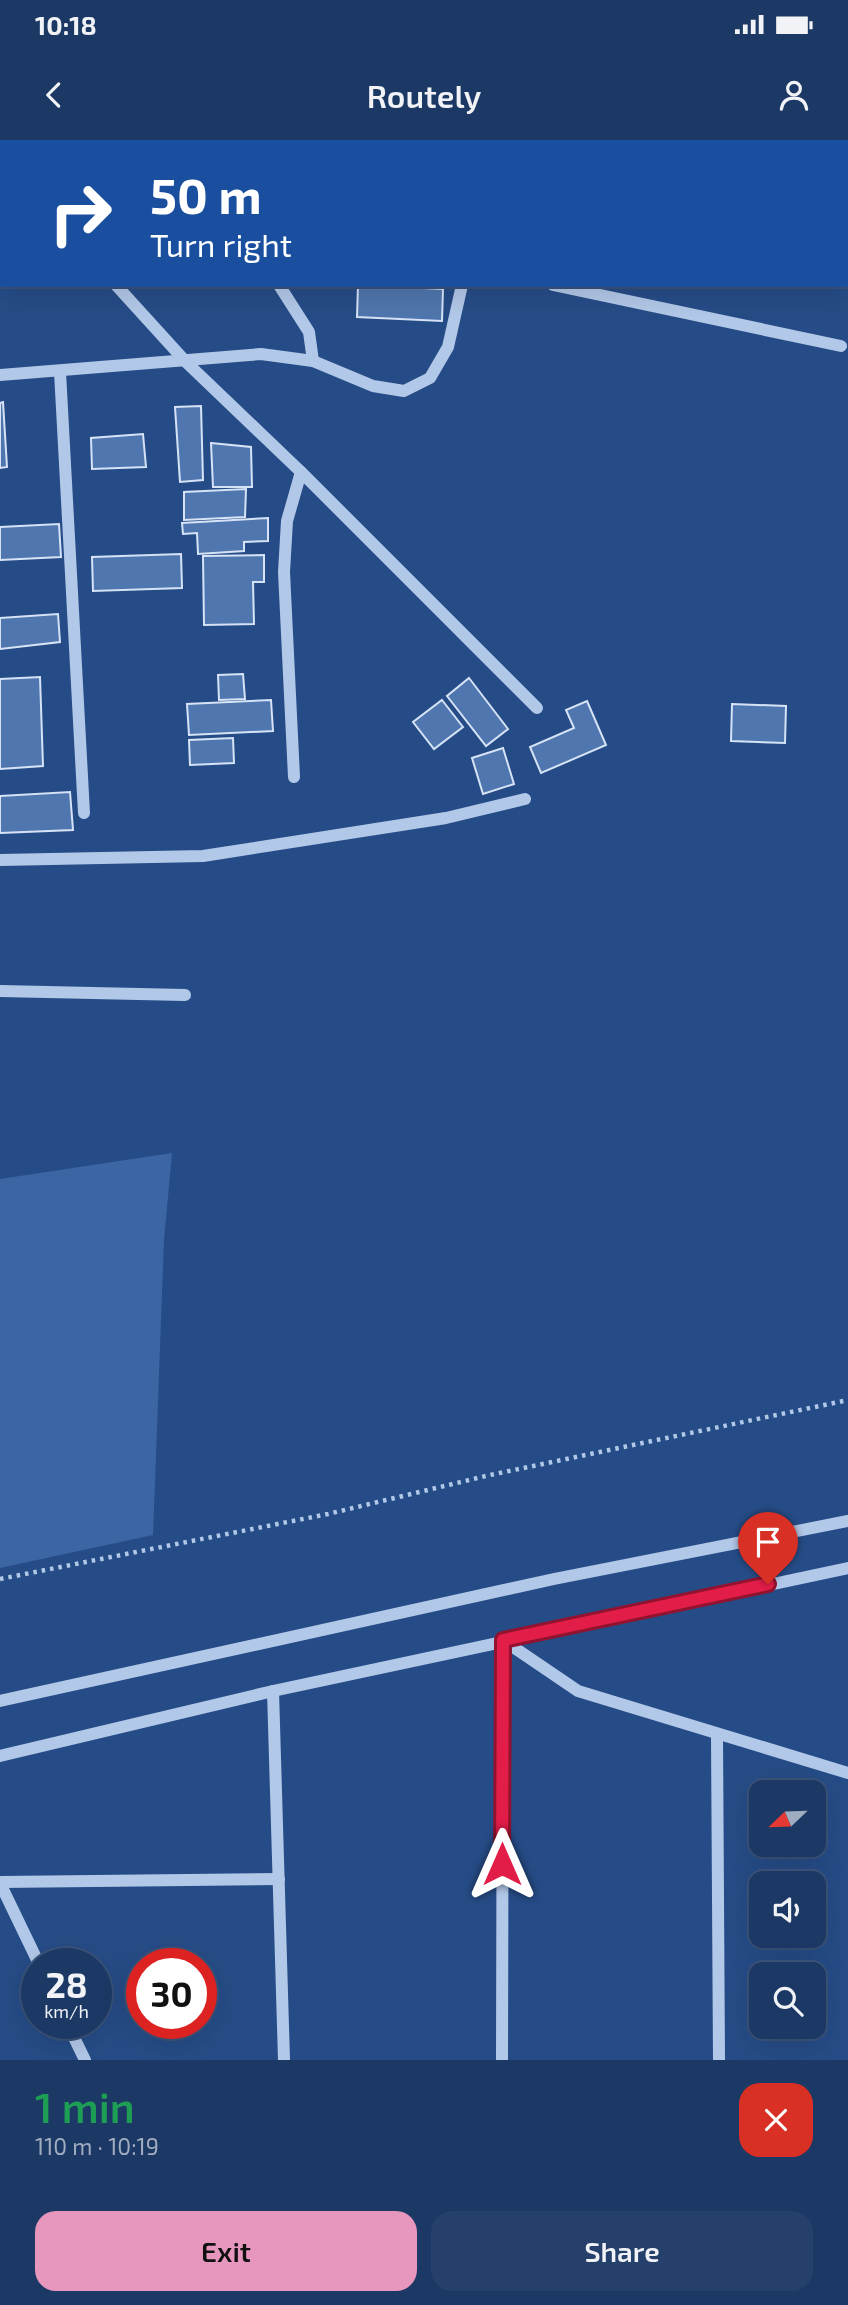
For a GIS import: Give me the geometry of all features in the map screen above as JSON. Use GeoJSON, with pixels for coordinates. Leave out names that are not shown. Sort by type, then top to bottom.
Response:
{"type":"FeatureCollection","features":[{"type":"Feature","properties":{"kind":"street"},"geometry":{"type":"LineString","coordinates":[[118,287],[186,362],[301,472],[537,708]]}},
{"type":"Feature","properties":{"kind":"street"},"geometry":{"type":"LineString","coordinates":[[280,287],[309,332],[313,361]]}},
{"type":"Feature","properties":{"kind":"street"},"geometry":{"type":"LineString","coordinates":[[0,375],[261,354],[313,361],[373,386],[404,391],[430,378],[447,347],[462,287]]}},
{"type":"Feature","properties":{"kind":"street"},"geometry":{"type":"LineString","coordinates":[[561,287],[841,346]]}},
{"type":"Feature","properties":{"kind":"street"},"geometry":{"type":"LineString","coordinates":[[60,372],[84,813]]}},
{"type":"Feature","properties":{"kind":"street"},"geometry":{"type":"LineString","coordinates":[[294,777],[284,572],[287,521],[301,472]]}},
{"type":"Feature","properties":{"kind":"street"},"geometry":{"type":"LineString","coordinates":[[0,860],[204,856],[446,818],[525,799]]}},
{"type":"Feature","properties":{"kind":"street"},"geometry":{"type":"LineString","coordinates":[[0,991],[185,995]]}},
{"type":"Feature","properties":{"kind":"street"},"geometry":{"type":"LineString","coordinates":[[0,1701],[554,1579],[848,1521]]}},
{"type":"Feature","properties":{"kind":"street"},"geometry":{"type":"LineString","coordinates":[[0,1756],[503,1640],[848,1568]]}},
{"type":"Feature","properties":{"kind":"street"},"geometry":{"type":"LineString","coordinates":[[503,1640],[578,1691],[848,1773]]}},
{"type":"Feature","properties":{"kind":"street"},"geometry":{"type":"LineString","coordinates":[[502,2060],[503,1640]]}},
{"type":"Feature","properties":{"kind":"street"},"geometry":{"type":"LineString","coordinates":[[273,1691],[284,2060]]}},
{"type":"Feature","properties":{"kind":"street"},"geometry":{"type":"LineString","coordinates":[[717,1735],[719,2060]]}},
{"type":"Feature","properties":{"kind":"street"},"geometry":{"type":"LineString","coordinates":[[31,1948],[0,1883],[279,1879]]}},
{"type":"Feature","properties":{"kind":"street"},"geometry":{"type":"LineString","coordinates":[[75,2039],[85,2060]]}},
{"type":"Feature","properties":{"kind":"path"},"geometry":{"type":"LineString","coordinates":[[0,1578],[328,1514],[490,1475],[848,1400]]}},
{"type":"Feature","properties":{"kind":"shaded area"},"geometry":{"type":"Polygon","coordinates":[[[172,1153],[164,1240],[153,1535],[0,1568],[0,1179],[172,1153]]]}},
{"type":"Feature","properties":{"kind":"building"},"geometry":{"type":"Polygon","coordinates":[[[358,287],[443,289],[442,321],[357,317],[358,287]]]}},
{"type":"Feature","properties":{"kind":"building"},"geometry":{"type":"Polygon","coordinates":[[[3,402],[7,467],[0,468],[0,403],[3,402]]]}},
{"type":"Feature","properties":{"kind":"building"},"geometry":{"type":"Polygon","coordinates":[[[201,406],[203,480],[180,482],[175,407],[201,406]]]}},
{"type":"Feature","properties":{"kind":"building"},"geometry":{"type":"Polygon","coordinates":[[[143,434],[146,467],[92,469],[91,438],[143,434]]]}},
{"type":"Feature","properties":{"kind":"building"},"geometry":{"type":"Polygon","coordinates":[[[211,443],[251,447],[252,487],[213,487],[211,443]]]}},
{"type":"Feature","properties":{"kind":"building"},"geometry":{"type":"Polygon","coordinates":[[[246,489],[245,517],[184,520],[184,492],[246,489]]]}},
{"type":"Feature","properties":{"kind":"building"},"geometry":{"type":"Polygon","coordinates":[[[268,518],[268,541],[244,542],[244,551],[198,554],[197,533],[183,534],[182,523],[268,518]]]}},
{"type":"Feature","properties":{"kind":"building"},"geometry":{"type":"Polygon","coordinates":[[[59,524],[61,557],[0,560],[0,527],[59,524]]]}},
{"type":"Feature","properties":{"kind":"building"},"geometry":{"type":"Polygon","coordinates":[[[181,554],[182,588],[93,591],[92,557],[181,554]]]}},
{"type":"Feature","properties":{"kind":"building"},"geometry":{"type":"Polygon","coordinates":[[[264,555],[264,582],[253,582],[254,624],[204,625],[203,556],[264,555]]]}},
{"type":"Feature","properties":{"kind":"building"},"geometry":{"type":"Polygon","coordinates":[[[58,614],[60,642],[0,649],[0,618],[58,614]]]}},
{"type":"Feature","properties":{"kind":"building"},"geometry":{"type":"Polygon","coordinates":[[[243,674],[245,699],[219,700],[218,675],[243,674]]]}},
{"type":"Feature","properties":{"kind":"building"},"geometry":{"type":"Polygon","coordinates":[[[40,677],[43,766],[0,769],[0,679],[40,677]]]}},
{"type":"Feature","properties":{"kind":"building"},"geometry":{"type":"Polygon","coordinates":[[[469,678],[508,729],[486,746],[447,696],[469,678]]]}},
{"type":"Feature","properties":{"kind":"building"},"geometry":{"type":"Polygon","coordinates":[[[271,700],[273,731],[189,735],[187,704],[271,700]]]}},
{"type":"Feature","properties":{"kind":"building"},"geometry":{"type":"Polygon","coordinates":[[[442,700],[463,727],[434,749],[413,722],[442,700]]]}},
{"type":"Feature","properties":{"kind":"building"},"geometry":{"type":"Polygon","coordinates":[[[587,701],[606,745],[541,773],[530,747],[574,728],[566,710],[587,701]]]}},
{"type":"Feature","properties":{"kind":"building"},"geometry":{"type":"Polygon","coordinates":[[[732,704],[786,706],[785,743],[731,741],[732,704]]]}},
{"type":"Feature","properties":{"kind":"building"},"geometry":{"type":"Polygon","coordinates":[[[233,738],[234,763],[190,765],[189,740],[233,738]]]}},
{"type":"Feature","properties":{"kind":"building"},"geometry":{"type":"Polygon","coordinates":[[[503,748],[514,784],[483,794],[472,758],[503,748]]]}},
{"type":"Feature","properties":{"kind":"building"},"geometry":{"type":"Polygon","coordinates":[[[70,792],[73,830],[0,833],[0,796],[70,792]]]}},
{"type":"Feature","properties":{"kind":"route"},"geometry":{"type":"LineString","coordinates":[[502,1864],[503,1640],[768,1584]]}}]}
